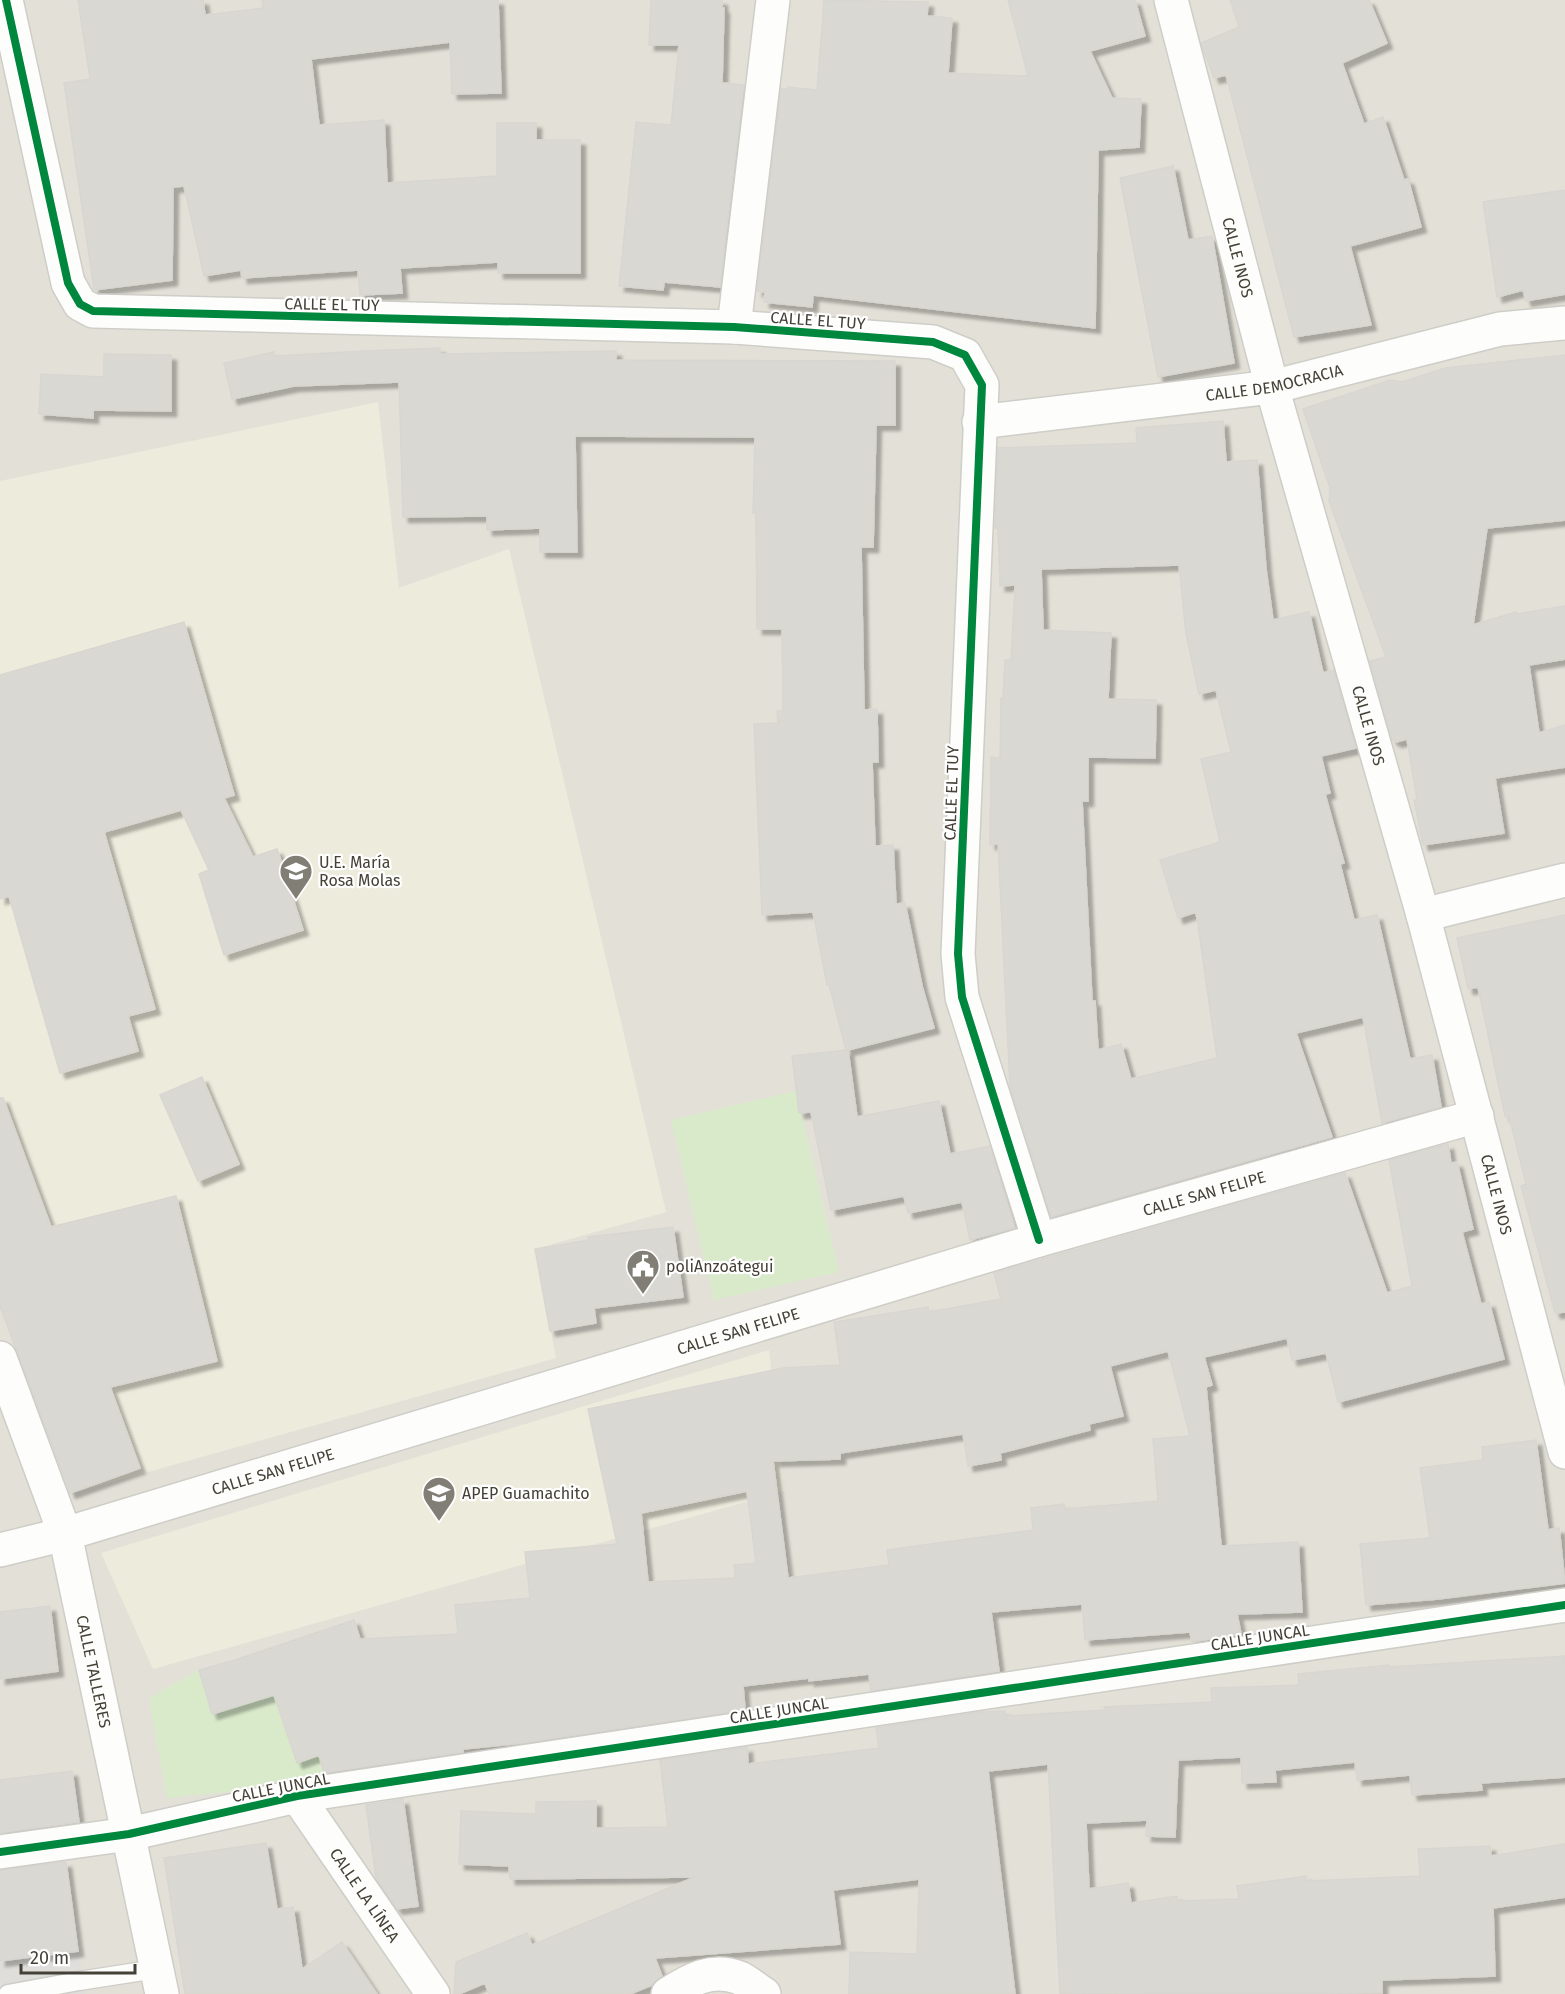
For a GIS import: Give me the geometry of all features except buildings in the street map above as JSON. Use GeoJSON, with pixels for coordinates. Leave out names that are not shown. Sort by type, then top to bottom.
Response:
{"type":"FeatureCollection","features":[{"type":"Feature","properties":{"kind":"street","name":"CALLE EL TUY"},"geometry":{"type":"LineString","coordinates":[[6,0],[68,284],[80,304],[93,311],[734,327],[933,342],[965,355],[981,386],[958,954],[962,997],[1039,1240]]}},
{"type":"Feature","properties":{"kind":"street"},"geometry":{"type":"LineString","coordinates":[[734,327],[773,0]]}},
{"type":"Feature","properties":{"kind":"street","name":"CALLE INOS"},"geometry":{"type":"LineString","coordinates":[[1171,0],[1272,387],[1423,915],[1565,1452]]}},
{"type":"Feature","properties":{"kind":"street","name":"CALLE DEMOCRACIA"},"geometry":{"type":"LineString","coordinates":[[979,422],[1272,387],[1500,329],[1565,323]]}},
{"type":"Feature","properties":{"kind":"street"},"geometry":{"type":"LineString","coordinates":[[1423,915],[1565,880]]}},
{"type":"Feature","properties":{"kind":"street","name":"CALLE SAN FELIPE"},"geometry":{"type":"LineString","coordinates":[[0,1550],[64,1534],[1039,1240],[1477,1116]]}},
{"type":"Feature","properties":{"kind":"street","name":"CALLE TALLERES"},"geometry":{"type":"LineString","coordinates":[[0,1358],[64,1534],[159,1982]]}},
{"type":"Feature","properties":{"kind":"street","name":"CALLE JUNCAL"},"geometry":{"type":"LineString","coordinates":[[0,1852],[129,1834],[297,1796],[1565,1605]]}},
{"type":"Feature","properties":{"kind":"street","name":"CALLE LA LÍNEA"},"geometry":{"type":"LineString","coordinates":[[297,1796],[433,1994]]}},
{"type":"Feature","properties":{"kind":"street"},"geometry":{"type":"LineString","coordinates":[[668,1994],[687,1982],[711,1973],[739,1978],[764,1994]]}},
{"type":"Feature","properties":{"kind":"lane"},"geometry":{"type":"LineString","coordinates":[[8,1994],[79,1981],[159,1982]]}},
{"type":"Feature","properties":{"kind":"shaded area"},"geometry":{"type":"Polygon","coordinates":[[[0,0],[1565,0],[1565,1994],[0,1994],[0,0]]]}},
{"type":"Feature","properties":{"kind":"shaded area","name":"U.E. María Rosa Molas"},"geometry":{"type":"Polygon","coordinates":[[[378,402],[399,588],[509,549],[666,1212],[535,1249],[556,1358],[69,1494],[0,1306],[0,481],[378,402]]]}},
{"type":"Feature","properties":{"kind":"shaded area","name":"APEP Guamachito"},"geometry":{"type":"Polygon","coordinates":[[[769,1350],[784,1491],[153,1669],[101,1553],[769,1350]]]}},
{"type":"Feature","properties":{"kind":"shaded area"},"geometry":{"type":"Polygon","coordinates":[[[78,1951],[86,1994],[0,1994],[0,1961],[78,1951]]]}},
{"type":"Feature","properties":{"kind":"green space"},"geometry":{"type":"Polygon","coordinates":[[[796,1091],[839,1272],[714,1300],[671,1120],[796,1091]]]}},
{"type":"Feature","properties":{"kind":"green space"},"geometry":{"type":"Polygon","coordinates":[[[199,1670],[213,1714],[274,1695],[297,1762],[319,1755],[327,1782],[167,1798],[149,1698],[199,1670]]]}},
{"type":"Feature","properties":{"kind":"cycle path"},"geometry":{"type":"LineString","coordinates":[[6,0],[68,283],[80,304],[93,311],[734,327],[933,342],[965,355],[982,385],[958,954],[962,997],[1039,1240]]}},
{"type":"Feature","properties":{"kind":"cycle path"},"geometry":{"type":"LineString","coordinates":[[0,1852],[129,1834],[297,1796],[1565,1605]]}},
{"type":"Feature","properties":{"kind":"place","name":"U.E. María Rosa Molas"},"geometry":{"type":"Point","coordinates":[296,900]}},
{"type":"Feature","properties":{"kind":"place","name":"poliAnzoátegui"},"geometry":{"type":"Point","coordinates":[643,1295]}},
{"type":"Feature","properties":{"kind":"place","name":"APEP Guamachito"},"geometry":{"type":"Point","coordinates":[439,1522]}}]}
